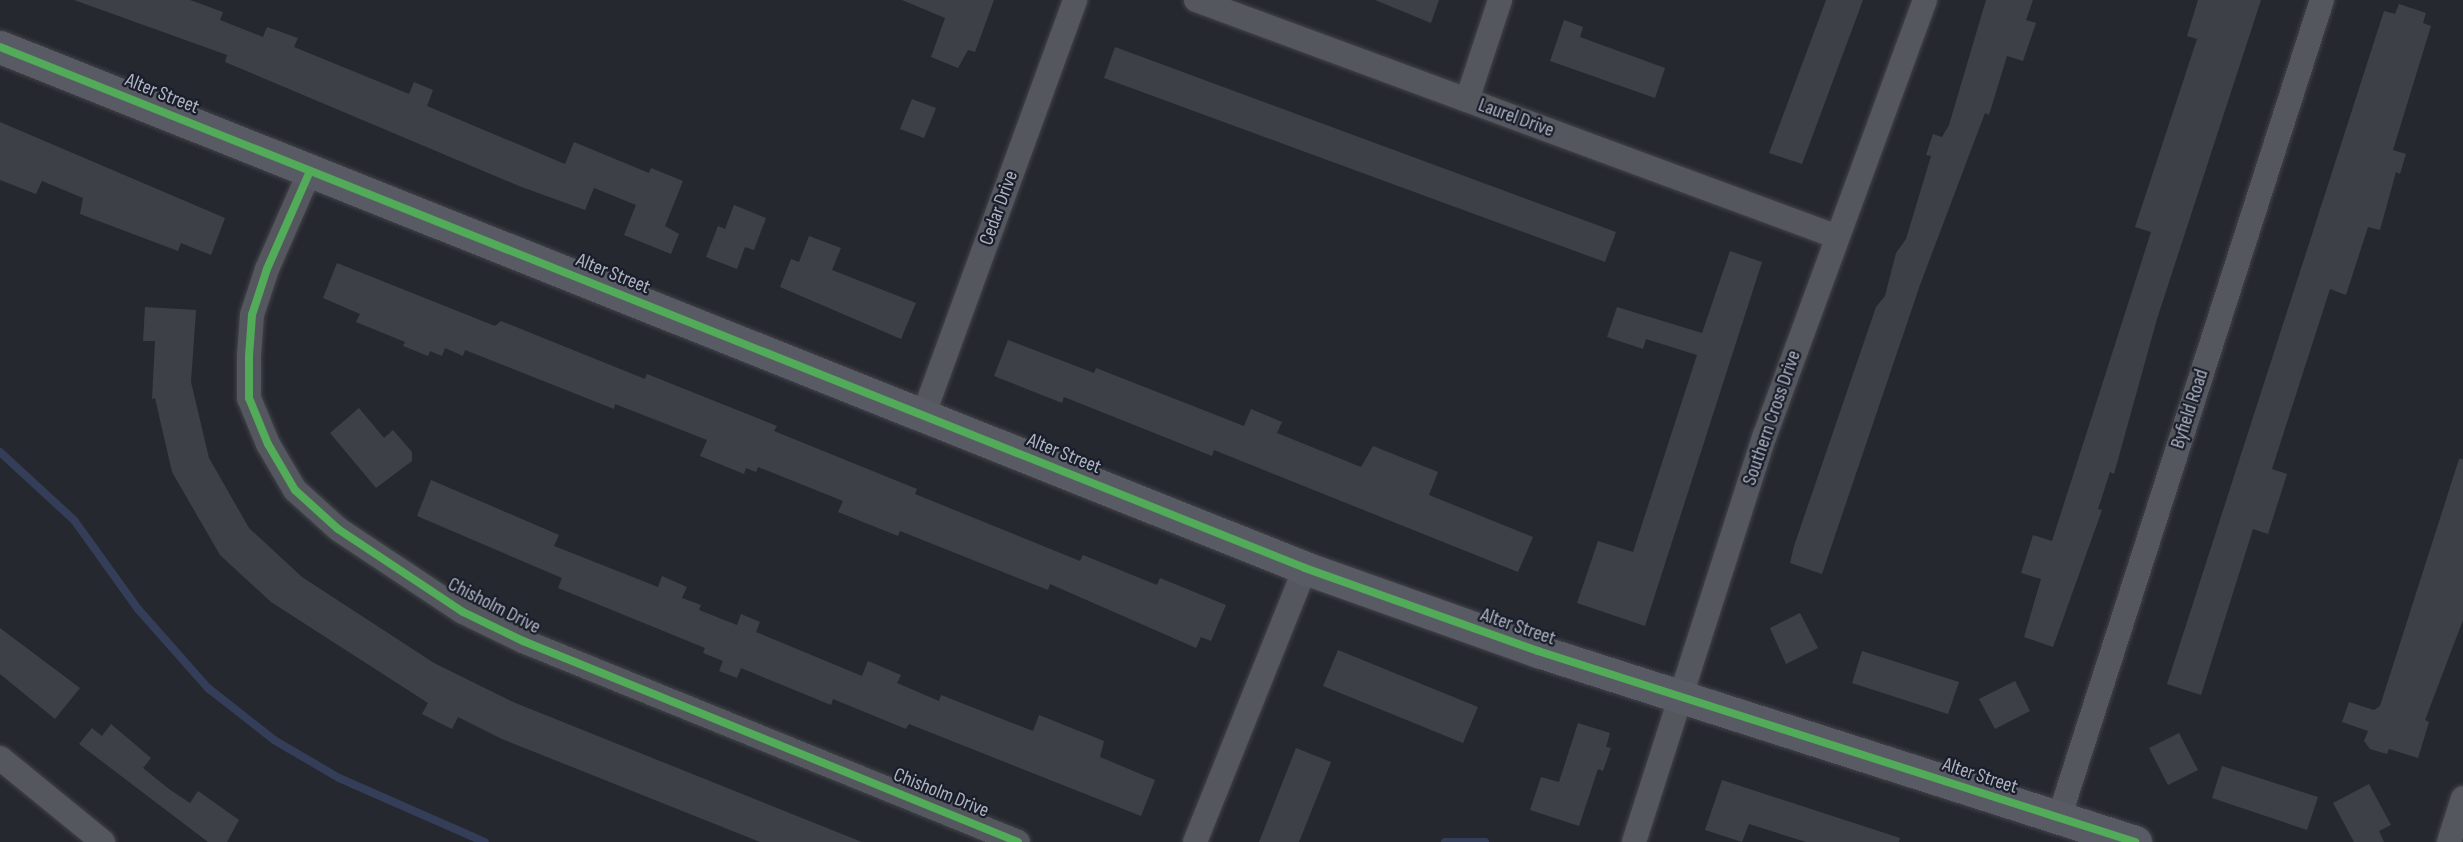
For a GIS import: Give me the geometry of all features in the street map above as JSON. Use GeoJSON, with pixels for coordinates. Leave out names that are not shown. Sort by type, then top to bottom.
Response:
{"type":"FeatureCollection","features":[{"type":"Feature","properties":{"kind":"street","name":"Cedar Drive"},"geometry":{"type":"LineString","coordinates":[[923,416],[1075,0]]}},
{"type":"Feature","properties":{"kind":"street","name":"Laurel Drive"},"geometry":{"type":"LineString","coordinates":[[1196,0],[1835,236]]}},
{"type":"Feature","properties":{"kind":"street"},"geometry":{"type":"LineString","coordinates":[[1467,100],[1500,0]]}},
{"type":"Feature","properties":{"kind":"street","name":"Southern Cross Drive"},"geometry":{"type":"LineString","coordinates":[[1634,842],[1765,435],[1835,236],[1925,0]]}},
{"type":"Feature","properties":{"kind":"street","name":"Byfield Road"},"geometry":{"type":"LineString","coordinates":[[2058,818],[2322,0]]}},
{"type":"Feature","properties":{"kind":"street","name":"Alter Street"},"geometry":{"type":"LineString","coordinates":[[0,47],[1305,568],[1682,698],[2135,842]]}},
{"type":"Feature","properties":{"kind":"street","name":"Chisholm Drive"},"geometry":{"type":"LineString","coordinates":[[310,171],[267,269],[252,315],[249,356],[249,398],[268,444],[295,490],[338,529],[463,612],[523,641],[1018,842]]}},
{"type":"Feature","properties":{"kind":"street"},"geometry":{"type":"LineString","coordinates":[[1195,842],[1305,568]]}},
{"type":"Feature","properties":{"kind":"street"},"geometry":{"type":"LineString","coordinates":[[0,758],[103,842]]}},
{"type":"Feature","properties":{"kind":"street"},"geometry":{"type":"LineString","coordinates":[[2449,842],[2463,798]]}},
{"type":"Feature","properties":{"kind":"building"},"geometry":{"type":"Polygon","coordinates":[[[74,0],[190,0],[223,12],[220,20],[263,37],[267,27],[298,38],[294,47],[409,94],[414,82],[433,90],[427,106],[565,164],[574,142],[649,173],[651,168],[683,181],[665,226],[679,234],[671,254],[624,235],[636,205],[594,188],[585,210],[519,186],[225,62],[227,55],[74,0]]]}},
{"type":"Feature","properties":{"kind":"building"},"geometry":{"type":"Polygon","coordinates":[[[902,0],[994,0],[975,52],[968,50],[958,68],[931,57],[945,18],[902,0]]]}},
{"type":"Feature","properties":{"kind":"building"},"geometry":{"type":"Polygon","coordinates":[[[1375,0],[1439,0],[1431,23],[1375,0]]]}},
{"type":"Feature","properties":{"kind":"building"},"geometry":{"type":"Polygon","coordinates":[[[1826,0],[1863,0],[1802,164],[1769,153],[1826,0]]]}},
{"type":"Feature","properties":{"kind":"building"},"geometry":{"type":"Polygon","coordinates":[[[1986,0],[2033,0],[2026,20],[2036,23],[2023,61],[2007,56],[1989,115],[1985,113],[1920,285],[1822,574],[1790,563],[1794,546],[1876,307],[1885,296],[1896,253],[1906,239],[1931,156],[1926,155],[1933,134],[1942,137],[1949,125],[1986,0]]]}},
{"type":"Feature","properties":{"kind":"building"},"geometry":{"type":"Polygon","coordinates":[[[2198,0],[2261,0],[2157,319],[2114,474],[2110,472],[2098,509],[2102,510],[2053,647],[2024,637],[2041,579],[2021,573],[2033,535],[2052,541],[2151,232],[2135,227],[2197,39],[2187,36],[2198,0]]]}},
{"type":"Feature","properties":{"kind":"building"},"geometry":{"type":"Polygon","coordinates":[[[2399,4],[2426,13],[2423,23],[2431,26],[2393,150],[2406,154],[2400,174],[2396,172],[2380,230],[2368,227],[2346,295],[2330,289],[2272,469],[2287,474],[2268,534],[2253,529],[2201,695],[2167,684],[2384,11],[2395,14],[2399,4]]]}},
{"type":"Feature","properties":{"kind":"building"},"geometry":{"type":"Polygon","coordinates":[[[1564,20],[1583,27],[1580,37],[1665,68],[1655,98],[1550,61],[1564,20]]]}},
{"type":"Feature","properties":{"kind":"building"},"geometry":{"type":"Polygon","coordinates":[[[1115,47],[1616,232],[1605,262],[1104,78],[1115,47]]]}},
{"type":"Feature","properties":{"kind":"building"},"geometry":{"type":"Polygon","coordinates":[[[912,99],[936,108],[924,138],[900,129],[912,99]]]}},
{"type":"Feature","properties":{"kind":"building"},"geometry":{"type":"Polygon","coordinates":[[[0,122],[225,218],[211,255],[181,243],[178,251],[80,214],[83,198],[42,181],[36,194],[0,180],[0,122]]]}},
{"type":"Feature","properties":{"kind":"building"},"geometry":{"type":"Polygon","coordinates":[[[734,205],[766,218],[754,250],[745,247],[737,269],[706,257],[718,226],[725,229],[734,205]]]}},
{"type":"Feature","properties":{"kind":"building"},"geometry":{"type":"Polygon","coordinates":[[[809,236],[841,248],[832,270],[916,303],[901,339],[780,287],[791,259],[799,262],[809,236]]]}},
{"type":"Feature","properties":{"kind":"building"},"geometry":{"type":"Polygon","coordinates":[[[1730,251],[1762,262],[1645,626],[1577,603],[1598,541],[1633,552],[1697,355],[1646,339],[1643,349],[1607,337],[1617,307],[1702,333],[1730,251]]]}},
{"type":"Feature","properties":{"kind":"building"},"geometry":{"type":"Polygon","coordinates":[[[337,263],[495,326],[501,321],[645,379],[647,374],[777,426],[774,431],[917,489],[915,494],[1080,561],[1083,555],[1157,585],[1160,578],[1226,605],[1211,641],[1201,637],[1196,648],[1050,584],[1048,590],[900,531],[898,536],[838,512],[843,501],[758,467],[756,472],[746,468],[744,474],[700,456],[707,440],[615,404],[614,409],[465,350],[463,356],[445,348],[442,356],[430,351],[428,356],[403,346],[405,342],[356,322],[360,314],[323,298],[337,263]]]}},
{"type":"Feature","properties":{"kind":"building"},"geometry":{"type":"Polygon","coordinates":[[[145,307],[196,310],[191,382],[209,458],[249,528],[302,577],[434,663],[513,702],[862,842],[760,842],[502,739],[458,717],[452,729],[422,714],[428,703],[271,602],[220,555],[172,472],[155,398],[152,399],[155,341],[143,341],[145,307]]]}},
{"type":"Feature","properties":{"kind":"building"},"geometry":{"type":"Polygon","coordinates":[[[1008,340],[1094,373],[1096,368],[1244,426],[1251,409],[1282,422],[1277,433],[1361,467],[1373,446],[1438,472],[1429,495],[1533,537],[1518,572],[1214,450],[1212,456],[1064,397],[1062,403],[994,376],[1008,340]]]}},
{"type":"Feature","properties":{"kind":"building"},"geometry":{"type":"Polygon","coordinates":[[[359,408],[384,438],[393,430],[412,452],[412,461],[376,488],[330,433],[359,408]]]}},
{"type":"Feature","properties":{"kind":"building"},"geometry":{"type":"Polygon","coordinates":[[[2459,459],[2463,459],[2463,620],[2425,720],[2429,722],[2418,758],[2389,749],[2387,754],[2370,749],[2364,741],[2368,731],[2342,722],[2349,702],[2374,710],[2380,706],[2459,459]]]}},
{"type":"Feature","properties":{"kind":"building"},"geometry":{"type":"Polygon","coordinates":[[[431,480],[559,535],[554,546],[658,587],[662,576],[687,587],[682,598],[701,605],[699,610],[737,625],[741,614],[760,622],[756,632],[862,676],[868,661],[901,675],[897,683],[939,701],[941,695],[1033,731],[1039,715],[1104,741],[1100,757],[1155,780],[1141,816],[909,724],[906,729],[833,699],[831,705],[741,668],[737,678],[719,671],[723,661],[703,653],[705,648],[558,588],[562,578],[417,516],[431,480]]]}},
{"type":"Feature","properties":{"kind":"building"},"geometry":{"type":"Polygon","coordinates":[[[1800,613],[1818,648],[1786,664],[1770,628],[1800,613]]]}},
{"type":"Feature","properties":{"kind":"building"},"geometry":{"type":"Polygon","coordinates":[[[0,628],[80,688],[55,719],[0,674],[0,628]]]}},
{"type":"Feature","properties":{"kind":"building"},"geometry":{"type":"Polygon","coordinates":[[[1338,650],[1478,707],[1463,743],[1323,686],[1338,650]]]}},
{"type":"Feature","properties":{"kind":"building"},"geometry":{"type":"Polygon","coordinates":[[[1862,651],[1959,682],[1948,714],[1852,683],[1862,651]]]}},
{"type":"Feature","properties":{"kind":"building"},"geometry":{"type":"Polygon","coordinates":[[[2015,681],[2030,711],[1995,729],[1979,699],[2015,681]]]}},
{"type":"Feature","properties":{"kind":"building"},"geometry":{"type":"Polygon","coordinates":[[[1578,723],[1610,733],[1606,747],[1611,748],[1603,771],[1598,769],[1579,826],[1530,810],[1541,777],[1559,782],[1578,723]]]}},
{"type":"Feature","properties":{"kind":"building"},"geometry":{"type":"Polygon","coordinates":[[[111,724],[151,758],[143,768],[169,789],[190,803],[198,791],[239,820],[227,842],[208,842],[79,744],[92,728],[102,736],[111,724]]]}},
{"type":"Feature","properties":{"kind":"building"},"geometry":{"type":"Polygon","coordinates":[[[2179,733],[2198,770],[2168,785],[2149,748],[2179,733]]]}},
{"type":"Feature","properties":{"kind":"building"},"geometry":{"type":"Polygon","coordinates":[[[1296,748],[1331,762],[1299,842],[1259,842],[1296,748]]]}},
{"type":"Feature","properties":{"kind":"building"},"geometry":{"type":"Polygon","coordinates":[[[2222,766],[2318,797],[2307,830],[2212,798],[2222,766]]]}},
{"type":"Feature","properties":{"kind":"building"},"geometry":{"type":"Polygon","coordinates":[[[1722,780],[1900,838],[1899,842],[1806,842],[1749,824],[1742,842],[1705,830],[1722,780]]]}},
{"type":"Feature","properties":{"kind":"building"},"geometry":{"type":"Polygon","coordinates":[[[2369,784],[2391,825],[2379,831],[2384,842],[2354,842],[2333,803],[2369,784]]]}},
{"type":"Feature","properties":{"kind":"waterway"},"geometry":{"type":"LineString","coordinates":[[0,452],[74,520],[138,609],[208,688],[274,740],[339,778],[485,842]]}},
{"type":"Feature","properties":{"kind":"waterway"},"geometry":{"type":"LineString","coordinates":[[1445,842],[1485,842]]}},
{"type":"Feature","properties":{"kind":"cycle path"},"geometry":{"type":"LineString","coordinates":[[0,47],[1305,568],[1538,651],[2135,842]]}},
{"type":"Feature","properties":{"kind":"cycle path"},"geometry":{"type":"LineString","coordinates":[[310,171],[267,269],[252,315],[249,356],[249,398],[268,444],[295,490],[338,529],[463,612],[523,641],[1018,842]]}}]}
